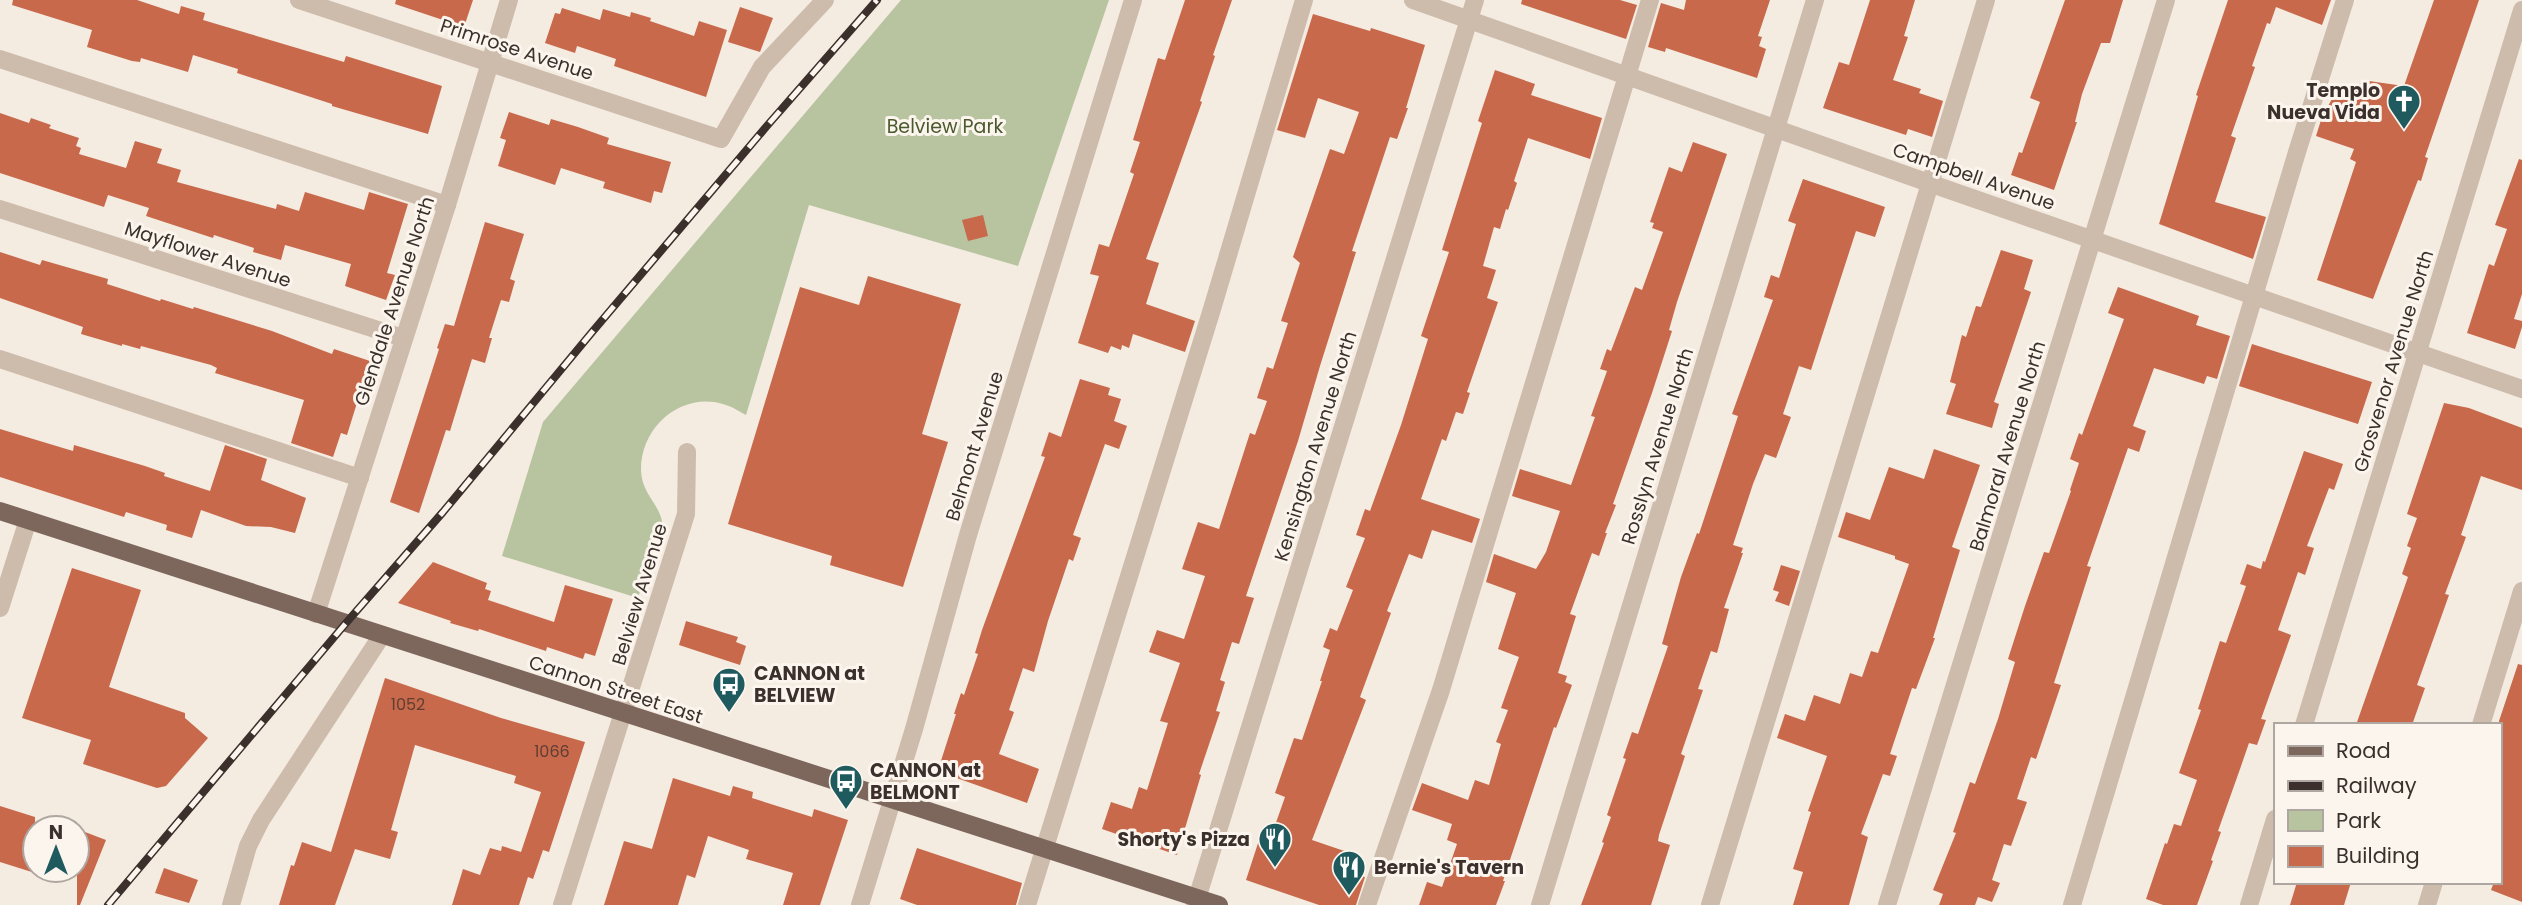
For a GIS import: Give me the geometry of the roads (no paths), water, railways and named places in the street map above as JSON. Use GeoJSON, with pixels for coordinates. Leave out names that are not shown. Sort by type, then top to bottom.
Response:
{"type":"FeatureCollection","features":[{"type":"Feature","properties":{"kind":"main road","name":"Cannon Street East"},"geometry":{"type":"LineString","coordinates":[[0,511],[624,714],[1045,847],[1196,901],[1219,905]]}},
{"type":"Feature","properties":{"kind":"street","name":"Primrose Avenue"},"geometry":{"type":"LineString","coordinates":[[299,0],[721,139],[762,67],[825,0]]}},
{"type":"Feature","properties":{"kind":"street","name":"Glendale Avenue North"},"geometry":{"type":"LineString","coordinates":[[316,614],[447,205],[509,0]]}},
{"type":"Feature","properties":{"kind":"street","name":"Belmont Avenue"},"geometry":{"type":"LineString","coordinates":[[860,905],[968,535],[1133,0]]}},
{"type":"Feature","properties":{"kind":"street"},"geometry":{"type":"LineString","coordinates":[[1027,905],[1212,309],[1304,0]]}},
{"type":"Feature","properties":{"kind":"street","name":"Campbell Avenue"},"geometry":{"type":"LineString","coordinates":[[1413,0],[1928,183],[2522,389]]}},
{"type":"Feature","properties":{"kind":"street","name":"Kensington Avenue North"},"geometry":{"type":"LineString","coordinates":[[1196,901],[1475,0]]}},
{"type":"Feature","properties":{"kind":"street"},"geometry":{"type":"LineString","coordinates":[[1367,905],[1441,690],[1650,0]]}},
{"type":"Feature","properties":{"kind":"street","name":"Rosslyn Avenue North"},"geometry":{"type":"LineString","coordinates":[[1540,905],[1815,0]]}},
{"type":"Feature","properties":{"kind":"street"},"geometry":{"type":"LineString","coordinates":[[1710,905],[1986,0]]}},
{"type":"Feature","properties":{"kind":"street","name":"Balmoral Avenue North"},"geometry":{"type":"LineString","coordinates":[[1887,905],[2166,0]]}},
{"type":"Feature","properties":{"kind":"street"},"geometry":{"type":"LineString","coordinates":[[2072,905],[2345,0]]}},
{"type":"Feature","properties":{"kind":"street","name":"Grosvenor Avenue North"},"geometry":{"type":"LineString","coordinates":[[2305,723],[2522,10]]}},
{"type":"Feature","properties":{"kind":"street"},"geometry":{"type":"LineString","coordinates":[[0,59],[447,205]]}},
{"type":"Feature","properties":{"kind":"street","name":"Mayflower Avenue"},"geometry":{"type":"LineString","coordinates":[[0,209],[403,338]]}},
{"type":"Feature","properties":{"kind":"street"},"geometry":{"type":"LineString","coordinates":[[0,359],[360,478]]}},
{"type":"Feature","properties":{"kind":"street","name":"Belview Avenue"},"geometry":{"type":"LineString","coordinates":[[562,905],[686,514],[687,452]]}},
{"type":"Feature","properties":{"kind":"street"},"geometry":{"type":"LineString","coordinates":[[0,608],[28,520]]}},
{"type":"Feature","properties":{"kind":"street"},"geometry":{"type":"LineString","coordinates":[[2483,723],[2522,591]]}},
{"type":"Feature","properties":{"kind":"street"},"geometry":{"type":"LineString","coordinates":[[230,905],[248,846],[261,820],[382,635]]}},
{"type":"Feature","properties":{"kind":"street"},"geometry":{"type":"LineString","coordinates":[[2249,905],[2274,822]]}},
{"type":"Feature","properties":{"kind":"street"},"geometry":{"type":"LineString","coordinates":[[2427,905],[2433,884]]}},
{"type":"Feature","properties":{"kind":"railway"},"geometry":{"type":"LineString","coordinates":[[108,905],[766,127],[877,0]]}},
{"type":"Feature","properties":{"kind":"place","name":"Templo Nueva Vida"},"geometry":{"type":"Point","coordinates":[2404,131]}},
{"type":"Feature","properties":{"kind":"place","name":"CANNON at BELVIEW"},"geometry":{"type":"Point","coordinates":[729,714]}},
{"type":"Feature","properties":{"kind":"place","name":"CANNON at BELMONT"},"geometry":{"type":"Point","coordinates":[846,811]}},
{"type":"Feature","properties":{"kind":"place","name":"Shorty's Pizza"},"geometry":{"type":"Point","coordinates":[1275,869]}},
{"type":"Feature","properties":{"kind":"place","name":"Bernie's Tavern"},"geometry":{"type":"Point","coordinates":[1349,897]}},
{"type":"Feature","properties":{"kind":"park label","name":"Belview Park"},"geometry":{"type":"Point","coordinates":[945,126]}}]}
